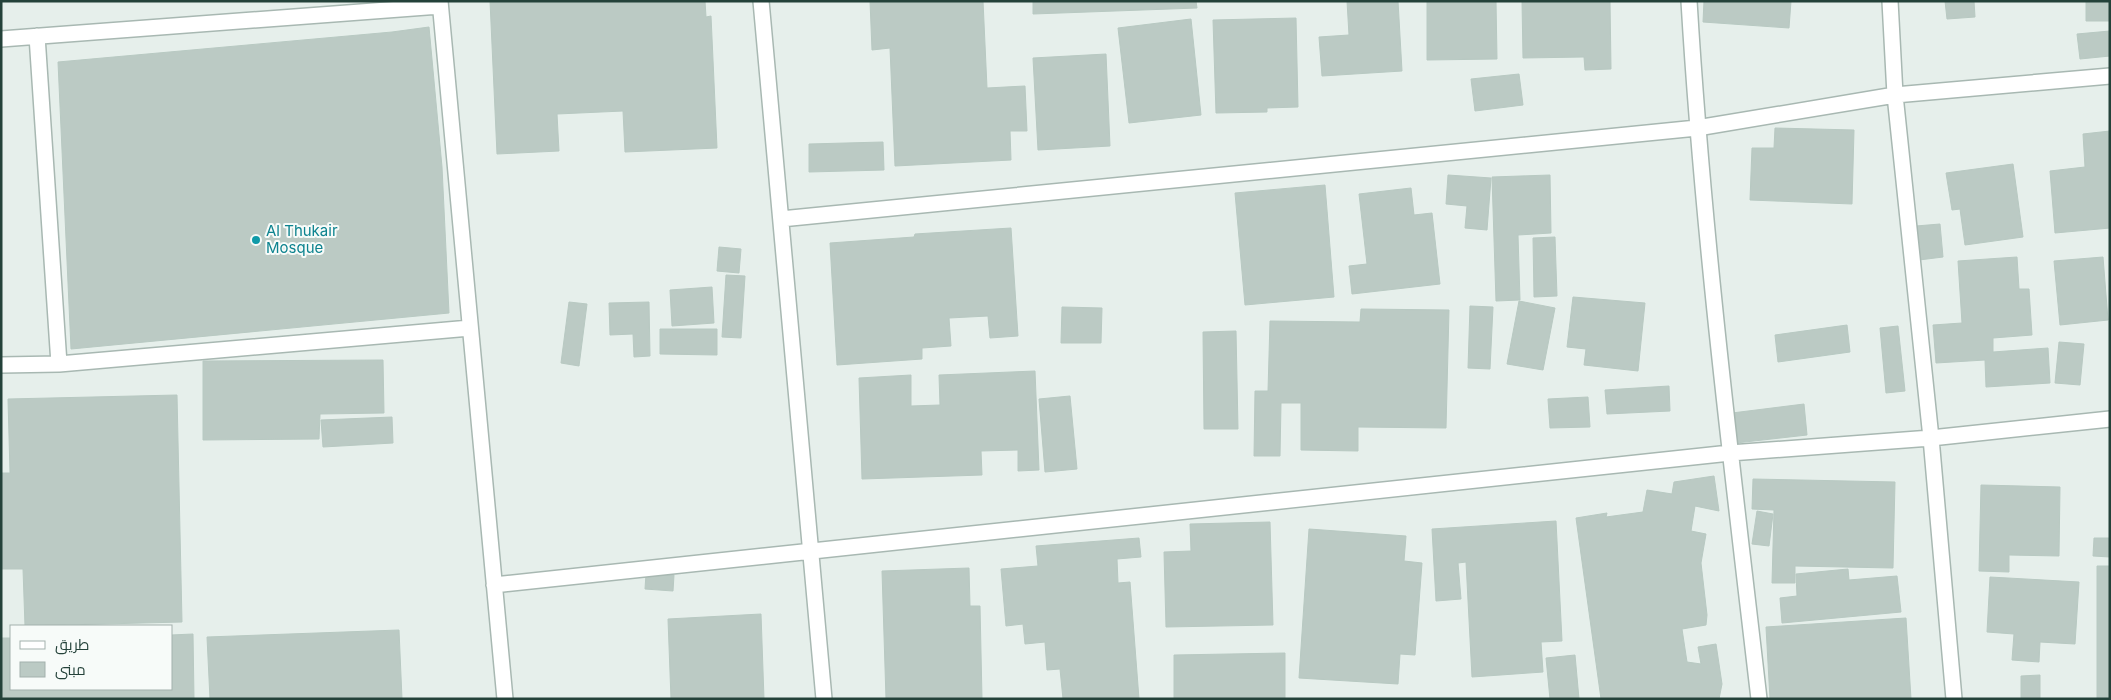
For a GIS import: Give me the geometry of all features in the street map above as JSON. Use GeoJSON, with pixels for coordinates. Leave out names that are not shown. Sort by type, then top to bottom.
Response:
{"type":"FeatureCollection","features":[{"type":"Feature","properties":{"kind":"street"},"geometry":{"type":"LineString","coordinates":[[761,1],[824,699]]}},
{"type":"Feature","properties":{"kind":"street"},"geometry":{"type":"LineString","coordinates":[[1688,1],[1697,128],[1730,453],[1759,699]]}},
{"type":"Feature","properties":{"kind":"street"},"geometry":{"type":"LineString","coordinates":[[1890,1],[1895,95],[1931,438],[1954,699]]}},
{"type":"Feature","properties":{"kind":"street"},"geometry":{"type":"LineString","coordinates":[[1,39],[440,3],[505,699]]}},
{"type":"Feature","properties":{"kind":"street"},"geometry":{"type":"LineString","coordinates":[[36,36],[59,364]]}},
{"type":"Feature","properties":{"kind":"street"},"geometry":{"type":"LineString","coordinates":[[781,219],[1697,128],[1895,95],[2110,76]]}},
{"type":"Feature","properties":{"kind":"street"},"geometry":{"type":"LineString","coordinates":[[1,365],[59,364],[470,328]]}},
{"type":"Feature","properties":{"kind":"street"},"geometry":{"type":"LineString","coordinates":[[494,585],[1730,453],[1931,438],[2110,419]]}},
{"type":"Feature","properties":{"kind":"building"},"geometry":{"type":"Polygon","coordinates":[[[490,1],[705,1],[706,17],[711,16],[717,148],[625,152],[623,111],[557,114],[559,151],[497,154],[490,1]]]}},
{"type":"Feature","properties":{"kind":"building"},"geometry":{"type":"Polygon","coordinates":[[[870,1],[983,1],[987,88],[1025,86],[1027,131],[1010,131],[1011,160],[895,166],[890,48],[872,50],[870,1]]]}},
{"type":"Feature","properties":{"kind":"building"},"geometry":{"type":"Polygon","coordinates":[[[1033,1],[1196,1],[1197,8],[1033,14],[1033,1]]]}},
{"type":"Feature","properties":{"kind":"building"},"geometry":{"type":"Polygon","coordinates":[[[1347,1],[1398,1],[1402,71],[1322,76],[1319,37],[1349,35],[1347,1]]]}},
{"type":"Feature","properties":{"kind":"building"},"geometry":{"type":"Polygon","coordinates":[[[1427,1],[1496,1],[1497,59],[1427,60],[1427,1]]]}},
{"type":"Feature","properties":{"kind":"building"},"geometry":{"type":"Polygon","coordinates":[[[1522,1],[1610,1],[1611,69],[1585,70],[1584,57],[1523,58],[1522,1]]]}},
{"type":"Feature","properties":{"kind":"building"},"geometry":{"type":"Polygon","coordinates":[[[1704,1],[1791,1],[1789,28],[1703,22],[1704,1]]]}},
{"type":"Feature","properties":{"kind":"building"},"geometry":{"type":"Polygon","coordinates":[[[1945,1],[1974,1],[1975,17],[1947,19],[1945,1]]]}},
{"type":"Feature","properties":{"kind":"building"},"geometry":{"type":"Polygon","coordinates":[[[2086,1],[2110,1],[2110,21],[2086,21],[2086,1]]]}},
{"type":"Feature","properties":{"kind":"building"},"geometry":{"type":"Polygon","coordinates":[[[1296,18],[1298,107],[1267,108],[1267,112],[1216,113],[1213,20],[1296,18]]]}},
{"type":"Feature","properties":{"kind":"building"},"geometry":{"type":"Polygon","coordinates":[[[1191,19],[1201,115],[1129,123],[1118,28],[1191,19]]]}},
{"type":"Feature","properties":{"kind":"building","name":"Al Thukair Mosque"},"geometry":{"type":"Polygon","coordinates":[[[429,27],[442,167],[449,313],[71,349],[58,62],[392,32],[429,27]]]}},
{"type":"Feature","properties":{"kind":"building"},"geometry":{"type":"Polygon","coordinates":[[[2110,31],[2110,56],[2080,59],[2077,34],[2110,31]]]}},
{"type":"Feature","properties":{"kind":"building"},"geometry":{"type":"Polygon","coordinates":[[[1106,54],[1110,146],[1038,150],[1033,58],[1106,54]]]}},
{"type":"Feature","properties":{"kind":"building"},"geometry":{"type":"Polygon","coordinates":[[[1519,74],[1523,105],[1475,111],[1471,79],[1519,74]]]}},
{"type":"Feature","properties":{"kind":"building"},"geometry":{"type":"Polygon","coordinates":[[[1775,128],[1854,130],[1852,204],[1750,200],[1752,148],[1774,148],[1775,128]]]}},
{"type":"Feature","properties":{"kind":"building"},"geometry":{"type":"Polygon","coordinates":[[[2110,131],[2110,228],[2055,233],[2050,171],[2085,167],[2083,134],[2110,131]]]}},
{"type":"Feature","properties":{"kind":"building"},"geometry":{"type":"Polygon","coordinates":[[[883,142],[884,170],[809,172],[809,144],[883,142]]]}},
{"type":"Feature","properties":{"kind":"building"},"geometry":{"type":"Polygon","coordinates":[[[2013,164],[2023,237],[1965,245],[1960,209],[1952,210],[1946,173],[2013,164]]]}},
{"type":"Feature","properties":{"kind":"building"},"geometry":{"type":"Polygon","coordinates":[[[1448,175],[1491,178],[1487,230],[1465,228],[1467,206],[1446,204],[1448,175]]]}},
{"type":"Feature","properties":{"kind":"building"},"geometry":{"type":"Polygon","coordinates":[[[1550,175],[1551,233],[1518,235],[1520,300],[1496,301],[1492,177],[1550,175]]]}},
{"type":"Feature","properties":{"kind":"building"},"geometry":{"type":"Polygon","coordinates":[[[1325,185],[1334,297],[1245,305],[1235,193],[1325,185]]]}},
{"type":"Feature","properties":{"kind":"building"},"geometry":{"type":"Polygon","coordinates":[[[1411,188],[1414,215],[1432,213],[1440,284],[1352,294],[1349,266],[1367,264],[1359,194],[1411,188]]]}},
{"type":"Feature","properties":{"kind":"building"},"geometry":{"type":"Polygon","coordinates":[[[1940,224],[1943,257],[1919,260],[1916,226],[1940,224]]]}},
{"type":"Feature","properties":{"kind":"building"},"geometry":{"type":"Polygon","coordinates":[[[1011,228],[1018,336],[990,338],[988,316],[949,318],[951,346],[922,348],[922,359],[837,365],[830,243],[914,237],[915,234],[1011,228]]]}},
{"type":"Feature","properties":{"kind":"building"},"geometry":{"type":"Polygon","coordinates":[[[1555,237],[1557,296],[1534,297],[1533,238],[1555,237]]]}},
{"type":"Feature","properties":{"kind":"building"},"geometry":{"type":"Polygon","coordinates":[[[719,247],[741,249],[739,273],[717,271],[719,247]]]}},
{"type":"Feature","properties":{"kind":"building"},"geometry":{"type":"Polygon","coordinates":[[[2017,257],[2019,289],[2029,289],[2032,335],[1993,338],[1993,352],[2048,348],[2050,383],[1986,387],[1985,360],[1936,363],[1933,325],[1962,323],[1958,261],[2017,257]]]}},
{"type":"Feature","properties":{"kind":"building"},"geometry":{"type":"Polygon","coordinates":[[[2103,257],[2108,320],[2060,325],[2054,261],[2103,257]]]}},
{"type":"Feature","properties":{"kind":"building"},"geometry":{"type":"Polygon","coordinates":[[[726,275],[745,276],[741,338],[722,337],[726,275]]]}},
{"type":"Feature","properties":{"kind":"building"},"geometry":{"type":"Polygon","coordinates":[[[712,287],[714,323],[672,326],[670,290],[712,287]]]}},
{"type":"Feature","properties":{"kind":"building"},"geometry":{"type":"Polygon","coordinates":[[[1573,297],[1645,303],[1638,371],[1584,365],[1586,349],[1567,347],[1573,297]]]}},
{"type":"Feature","properties":{"kind":"building"},"geometry":{"type":"Polygon","coordinates":[[[1519,301],[1555,308],[1543,370],[1507,364],[1519,301]]]}},
{"type":"Feature","properties":{"kind":"building"},"geometry":{"type":"Polygon","coordinates":[[[569,302],[587,304],[579,366],[561,363],[569,302]]]}},
{"type":"Feature","properties":{"kind":"building"},"geometry":{"type":"Polygon","coordinates":[[[649,302],[650,356],[634,357],[633,334],[610,335],[609,303],[649,302]]]}},
{"type":"Feature","properties":{"kind":"building"},"geometry":{"type":"Polygon","coordinates":[[[1470,306],[1493,307],[1490,369],[1468,368],[1470,306]]]}},
{"type":"Feature","properties":{"kind":"building"},"geometry":{"type":"Polygon","coordinates":[[[1062,307],[1102,308],[1101,343],[1061,343],[1062,307]]]}},
{"type":"Feature","properties":{"kind":"building"},"geometry":{"type":"Polygon","coordinates":[[[1361,309],[1449,310],[1446,428],[1358,427],[1358,451],[1301,450],[1301,403],[1281,403],[1280,456],[1254,456],[1255,391],[1268,391],[1270,321],[1360,322],[1361,309]]]}},
{"type":"Feature","properties":{"kind":"building"},"geometry":{"type":"Polygon","coordinates":[[[1847,325],[1850,352],[1778,362],[1775,335],[1847,325]]]}},
{"type":"Feature","properties":{"kind":"building"},"geometry":{"type":"Polygon","coordinates":[[[1898,326],[1905,391],[1886,393],[1880,328],[1898,326]]]}},
{"type":"Feature","properties":{"kind":"building"},"geometry":{"type":"Polygon","coordinates":[[[660,329],[717,329],[717,355],[660,354],[660,329]]]}},
{"type":"Feature","properties":{"kind":"building"},"geometry":{"type":"Polygon","coordinates":[[[1236,331],[1238,429],[1204,429],[1203,332],[1236,331]]]}},
{"type":"Feature","properties":{"kind":"building"},"geometry":{"type":"Polygon","coordinates":[[[2059,342],[2084,344],[2080,385],[2055,383],[2059,342]]]}},
{"type":"Feature","properties":{"kind":"building"},"geometry":{"type":"Polygon","coordinates":[[[383,360],[384,413],[320,414],[319,439],[203,440],[203,361],[383,360]]]}},
{"type":"Feature","properties":{"kind":"building"},"geometry":{"type":"Polygon","coordinates":[[[1035,371],[1039,470],[1018,471],[1018,450],[981,451],[982,475],[862,479],[859,378],[911,375],[911,406],[940,405],[939,375],[1035,371]]]}},
{"type":"Feature","properties":{"kind":"building"},"geometry":{"type":"Polygon","coordinates":[[[1669,386],[1670,411],[1607,414],[1605,390],[1669,386]]]}},
{"type":"Feature","properties":{"kind":"building"},"geometry":{"type":"Polygon","coordinates":[[[177,395],[182,622],[25,625],[23,569],[1,569],[1,473],[10,473],[8,399],[177,395]]]}},
{"type":"Feature","properties":{"kind":"building"},"geometry":{"type":"Polygon","coordinates":[[[1070,396],[1077,469],[1045,472],[1039,399],[1070,396]]]}},
{"type":"Feature","properties":{"kind":"building"},"geometry":{"type":"Polygon","coordinates":[[[1588,397],[1590,427],[1550,428],[1548,399],[1588,397]]]}},
{"type":"Feature","properties":{"kind":"building"},"geometry":{"type":"Polygon","coordinates":[[[1804,404],[1807,435],[1736,443],[1732,413],[1804,404]]]}},
{"type":"Feature","properties":{"kind":"building"},"geometry":{"type":"Polygon","coordinates":[[[392,417],[393,443],[323,447],[321,420],[392,417]]]}},
{"type":"Feature","properties":{"kind":"building"},"geometry":{"type":"Polygon","coordinates":[[[1714,476],[1719,511],[1695,506],[1691,531],[1706,534],[1701,563],[1707,615],[1706,625],[1682,629],[1687,662],[1701,664],[1698,647],[1716,644],[1722,684],[1719,699],[1601,699],[1576,518],[1607,513],[1606,517],[1643,512],[1647,490],[1672,494],[1674,482],[1714,476]]]}},
{"type":"Feature","properties":{"kind":"building"},"geometry":{"type":"Polygon","coordinates":[[[1753,479],[1895,482],[1893,568],[1795,566],[1795,583],[1772,583],[1774,510],[1752,509],[1753,479]]]}},
{"type":"Feature","properties":{"kind":"building"},"geometry":{"type":"Polygon","coordinates":[[[1981,485],[2060,487],[2059,556],[2009,555],[2009,572],[1979,571],[1981,485]]]}},
{"type":"Feature","properties":{"kind":"building"},"geometry":{"type":"Polygon","coordinates":[[[1757,511],[1773,514],[1769,546],[1752,544],[1757,511]]]}},
{"type":"Feature","properties":{"kind":"building"},"geometry":{"type":"Polygon","coordinates":[[[1556,521],[1562,641],[1541,642],[1543,672],[1472,677],[1466,562],[1458,563],[1461,599],[1436,601],[1432,529],[1556,521]]]}},
{"type":"Feature","properties":{"kind":"building"},"geometry":{"type":"Polygon","coordinates":[[[1270,522],[1273,625],[1166,627],[1164,552],[1191,551],[1190,524],[1270,522]]]}},
{"type":"Feature","properties":{"kind":"building"},"geometry":{"type":"Polygon","coordinates":[[[1309,529],[1406,536],[1404,561],[1422,563],[1415,655],[1400,654],[1398,684],[1299,678],[1309,529]]]}},
{"type":"Feature","properties":{"kind":"building"},"geometry":{"type":"Polygon","coordinates":[[[1139,538],[1141,557],[1117,559],[1118,583],[1130,582],[1139,699],[1063,699],[1060,669],[1047,670],[1045,642],[1025,644],[1023,624],[1006,626],[1001,569],[1038,566],[1036,546],[1139,538]]]}},
{"type":"Feature","properties":{"kind":"building"},"geometry":{"type":"Polygon","coordinates":[[[2094,538],[2110,538],[2110,557],[2093,556],[2094,538]]]}},
{"type":"Feature","properties":{"kind":"building"},"geometry":{"type":"Polygon","coordinates":[[[2097,566],[2110,566],[2110,698],[2097,698],[2097,566]]]}},
{"type":"Feature","properties":{"kind":"building"},"geometry":{"type":"Polygon","coordinates":[[[969,568],[970,606],[980,606],[982,699],[886,699],[882,571],[969,568]]]}},
{"type":"Feature","properties":{"kind":"building"},"geometry":{"type":"Polygon","coordinates":[[[1848,569],[1849,580],[1897,576],[1901,612],[1782,623],[1780,598],[1797,596],[1796,574],[1848,569]]]}},
{"type":"Feature","properties":{"kind":"building"},"geometry":{"type":"Polygon","coordinates":[[[646,574],[674,575],[673,591],[645,589],[646,574]]]}},
{"type":"Feature","properties":{"kind":"building"},"geometry":{"type":"Polygon","coordinates":[[[1990,577],[2079,582],[2075,644],[2040,642],[2039,662],[2012,660],[2014,634],[1987,632],[1990,577]]]}},
{"type":"Feature","properties":{"kind":"building"},"geometry":{"type":"Polygon","coordinates":[[[761,614],[764,699],[671,699],[668,619],[761,614]]]}},
{"type":"Feature","properties":{"kind":"building"},"geometry":{"type":"Polygon","coordinates":[[[1906,618],[1911,699],[1770,699],[1766,627],[1906,618]]]}},
{"type":"Feature","properties":{"kind":"building"},"geometry":{"type":"Polygon","coordinates":[[[399,630],[402,699],[210,699],[207,637],[399,630]]]}},
{"type":"Feature","properties":{"kind":"building"},"geometry":{"type":"Polygon","coordinates":[[[193,634],[194,699],[1,699],[1,638],[10,638],[10,690],[172,690],[172,635],[193,634]]]}},
{"type":"Feature","properties":{"kind":"building"},"geometry":{"type":"Polygon","coordinates":[[[1285,653],[1285,699],[1174,699],[1174,655],[1285,653]]]}},
{"type":"Feature","properties":{"kind":"building"},"geometry":{"type":"Polygon","coordinates":[[[1575,655],[1579,699],[1550,699],[1546,658],[1575,655]]]}},
{"type":"Feature","properties":{"kind":"building"},"geometry":{"type":"Polygon","coordinates":[[[2040,675],[2040,699],[2021,699],[2021,676],[2040,675]]]}},
{"type":"Feature","properties":{"kind":"place","name":"Al Thukair Mosque"},"geometry":{"type":"Point","coordinates":[256,240]}}]}
